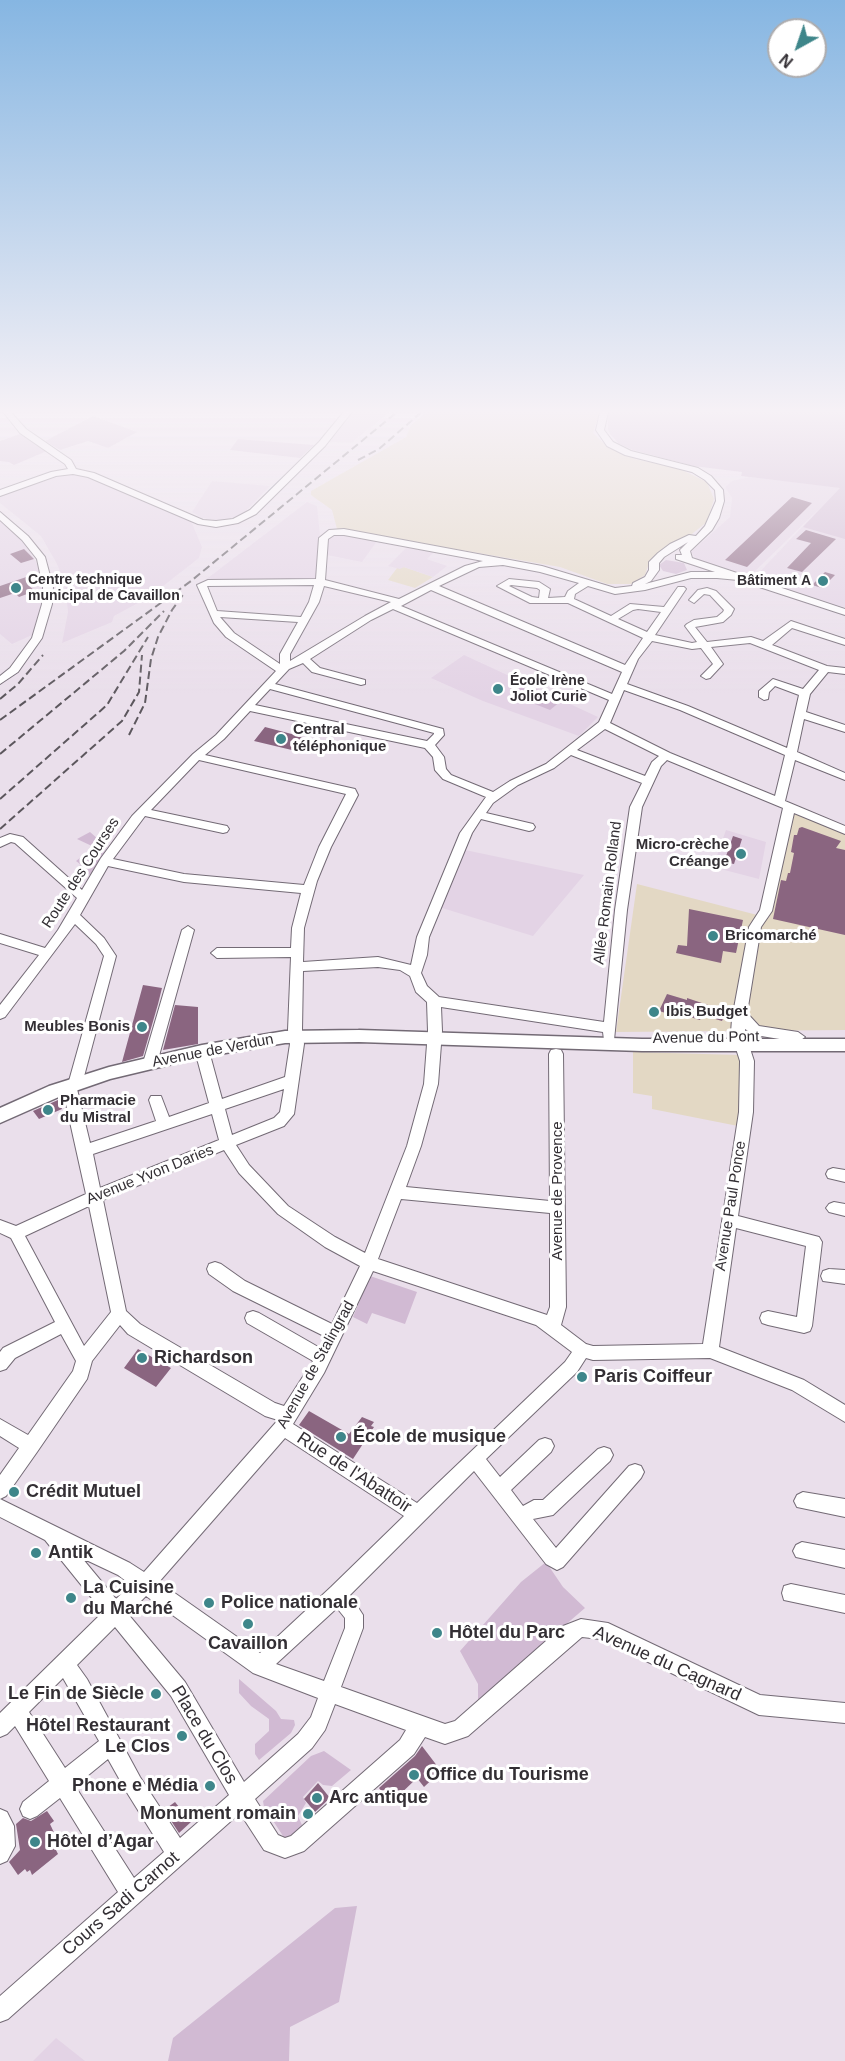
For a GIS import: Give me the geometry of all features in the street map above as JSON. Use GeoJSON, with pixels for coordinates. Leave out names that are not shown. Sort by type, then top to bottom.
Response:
{"type":"FeatureCollection","features":[{"type":"Feature","properties":{"kind":"main road","name":"Avenue de Verdun"},"geometry":{"type":"LineString","coordinates":[[0,1116],[72,1085],[202,1050],[263,1039],[295,1036],[435,1039]]}},
{"type":"Feature","properties":{"kind":"main road","name":"Avenue du Pont"},"geometry":{"type":"LineString","coordinates":[[435,1039],[562,1048],[609,1037],[741,1040],[798,1037],[845,1038]]}},
{"type":"Feature","properties":{"kind":"main road","name":"Avenue du Pont"},"geometry":{"type":"LineString","coordinates":[[741,1040],[777,1045],[845,1045]]}},
{"type":"Feature","properties":{"kind":"street"},"geometry":{"type":"LineString","coordinates":[[159,504],[201,522],[216,524],[235,521],[254,512],[262,504]]}},
{"type":"Feature","properties":{"kind":"street"},"geometry":{"type":"LineString","coordinates":[[498,561],[553,571],[605,589],[625,591],[680,583],[696,569],[685,550],[709,528],[715,518],[719,504]]}},
{"type":"Feature","properties":{"kind":"street"},"geometry":{"type":"LineString","coordinates":[[0,515],[25,538],[42,559],[48,587],[47,604],[37,638],[14,670],[0,681]]}},
{"type":"Feature","properties":{"kind":"street","name":"Route des Courses"},"geometry":{"type":"LineString","coordinates":[[3,999],[26,981],[48,953],[74,916],[105,861],[142,812],[197,756],[220,737],[284,665],[285,654],[314,602],[320,582],[324,538],[327,534],[335,531],[480,561]]}},
{"type":"Feature","properties":{"kind":"street"},"geometry":{"type":"LineString","coordinates":[[569,600],[571,593],[586,583],[617,588],[643,583],[654,570],[653,564],[673,546],[699,535]]}},
{"type":"Feature","properties":{"kind":"street"},"geometry":{"type":"LineString","coordinates":[[660,558],[674,556],[845,612]]}},
{"type":"Feature","properties":{"kind":"street"},"geometry":{"type":"LineString","coordinates":[[398,603],[320,582],[208,583],[202,585],[214,614],[230,635],[284,665],[301,660],[349,629],[480,561],[551,567],[617,588]]}},
{"type":"Feature","properties":{"kind":"street"},"geometry":{"type":"LineString","coordinates":[[654,570],[680,583]]}},
{"type":"Feature","properties":{"kind":"street"},"geometry":{"type":"LineString","coordinates":[[691,575],[737,577]]}},
{"type":"Feature","properties":{"kind":"street"},"geometry":{"type":"LineString","coordinates":[[609,1037],[434,1000],[421,989],[415,973],[435,905],[466,833],[478,815],[493,796],[514,783],[542,772],[604,724],[627,670],[639,649],[668,610],[680,583]]}},
{"type":"Feature","properties":{"kind":"street"},"geometry":{"type":"LineString","coordinates":[[430,586],[627,670]]}},
{"type":"Feature","properties":{"kind":"street"},"geometry":{"type":"LineString","coordinates":[[692,670],[711,678],[718,664],[691,624],[720,620],[729,609],[713,593],[707,591],[701,592],[694,600]]}},
{"type":"Feature","properties":{"kind":"street"},"geometry":{"type":"LineString","coordinates":[[543,600],[569,600],[649,637],[686,645],[745,640],[765,645],[825,669],[845,671]]}},
{"type":"Feature","properties":{"kind":"street"},"geometry":{"type":"LineString","coordinates":[[398,603],[399,609],[615,699]]}},
{"type":"Feature","properties":{"kind":"street"},"geometry":{"type":"LineString","coordinates":[[612,620],[630,607],[668,610]]}},
{"type":"Feature","properties":{"kind":"street"},"geometry":{"type":"LineString","coordinates":[[214,614],[305,620]]}},
{"type":"Feature","properties":{"kind":"street"},"geometry":{"type":"LineString","coordinates":[[765,645],[791,624],[845,642]]}},
{"type":"Feature","properties":{"kind":"street"},"geometry":{"type":"LineString","coordinates":[[301,660],[316,670],[361,682]]}},
{"type":"Feature","properties":{"kind":"street"},"geometry":{"type":"LineString","coordinates":[[764,697],[764,691],[773,682],[805,693],[825,669]]}},
{"type":"Feature","properties":{"kind":"street"},"geometry":{"type":"LineString","coordinates":[[268,685],[439,731],[439,735],[429,745]]}},
{"type":"Feature","properties":{"kind":"street"},"geometry":{"type":"LineString","coordinates":[[621,685],[651,694],[845,777]]}},
{"type":"Feature","properties":{"kind":"street","name":"Avenue Paul Ponce"},"geometry":{"type":"LineString","coordinates":[[710,1351],[742,1144],[747,1061],[741,1040],[740,1013],[755,927],[766,911],[784,806],[790,754],[805,693]]}},
{"type":"Feature","properties":{"kind":"street"},"geometry":{"type":"LineString","coordinates":[[247,707],[429,745],[438,756],[441,770],[447,777],[493,796]]}},
{"type":"Feature","properties":{"kind":"street"},"geometry":{"type":"LineString","coordinates":[[801,714],[845,729]]}},
{"type":"Feature","properties":{"kind":"street"},"geometry":{"type":"LineString","coordinates":[[604,724],[666,755],[845,830]]}},
{"type":"Feature","properties":{"kind":"street"},"geometry":{"type":"LineString","coordinates":[[569,751],[647,781]]}},
{"type":"Feature","properties":{"kind":"street","name":"Allée Romain Rolland"},"geometry":{"type":"LineString","coordinates":[[609,1037],[629,845],[636,807],[656,764],[666,755]]}},
{"type":"Feature","properties":{"kind":"street"},"geometry":{"type":"LineString","coordinates":[[85,1151],[291,1081],[297,1044],[295,1036],[298,928],[308,890],[325,847],[352,795],[351,792],[197,756]]}},
{"type":"Feature","properties":{"kind":"street"},"geometry":{"type":"LineString","coordinates":[[142,812],[223,830]]}},
{"type":"Feature","properties":{"kind":"street"},"geometry":{"type":"LineString","coordinates":[[478,815],[529,827]]}},
{"type":"Feature","properties":{"kind":"street"},"geometry":{"type":"LineString","coordinates":[[0,843],[10,838],[19,840],[78,894],[85,897]]}},
{"type":"Feature","properties":{"kind":"street"},"geometry":{"type":"LineString","coordinates":[[105,861],[184,878],[308,890]]}},
{"type":"Feature","properties":{"kind":"street"},"geometry":{"type":"LineString","coordinates":[[0,1490],[81,1374],[85,1358],[119,1314],[72,1085],[110,956],[100,941],[74,916]]}},
{"type":"Feature","properties":{"kind":"street"},"geometry":{"type":"LineString","coordinates":[[150,1063],[188,930]]}},
{"type":"Feature","properties":{"kind":"street"},"geometry":{"type":"LineString","coordinates":[[0,938],[48,953]]}},
{"type":"Feature","properties":{"kind":"street"},"geometry":{"type":"LineString","coordinates":[[217,953],[297,952]]}},
{"type":"Feature","properties":{"kind":"street"},"geometry":{"type":"LineString","coordinates":[[297,967],[378,962],[403,966],[415,973]]}},
{"type":"Feature","properties":{"kind":"street"},"geometry":{"type":"LineString","coordinates":[[0,1014],[3,999]]}},
{"type":"Feature","properties":{"kind":"street","name":"Avenue de Stalingrad"},"geometry":{"type":"LineString","coordinates":[[146,1583],[285,1421],[336,1334],[369,1263],[414,1146],[431,1084],[435,1039],[434,1000]]}},
{"type":"Feature","properties":{"kind":"street"},"geometry":{"type":"LineString","coordinates":[[740,1013],[744,1022],[755,1030],[798,1037]]}},
{"type":"Feature","properties":{"kind":"street"},"geometry":{"type":"LineString","coordinates":[[747,1061],[757,1050],[777,1045]]}},
{"type":"Feature","properties":{"kind":"street","name":"Avenue de Provence"},"geometry":{"type":"LineString","coordinates":[[552,1327],[558,1307],[562,1048]]}},
{"type":"Feature","properties":{"kind":"street"},"geometry":{"type":"LineString","coordinates":[[202,1050],[227,1143],[244,1169],[283,1210],[330,1242],[369,1263],[517,1311],[552,1327],[574,1347],[582,1350],[593,1353],[710,1351],[798,1385],[845,1414]]}},
{"type":"Feature","properties":{"kind":"street","name":"Avenue Yvon Daries"},"geometry":{"type":"LineString","coordinates":[[16,1233],[94,1197],[284,1118],[287,1114],[291,1081]]}},
{"type":"Feature","properties":{"kind":"street"},"geometry":{"type":"LineString","coordinates":[[156,1100],[164,1124]]}},
{"type":"Feature","properties":{"kind":"street"},"geometry":{"type":"LineString","coordinates":[[396,1192],[558,1208]]}},
{"type":"Feature","properties":{"kind":"street"},"geometry":{"type":"LineString","coordinates":[[729,1220],[814,1242],[804,1326],[768,1318]]}},
{"type":"Feature","properties":{"kind":"street"},"geometry":{"type":"LineString","coordinates":[[0,1226],[16,1233],[80,1354],[85,1358]]}},
{"type":"Feature","properties":{"kind":"street"},"geometry":{"type":"LineString","coordinates":[[215,1269],[239,1286],[336,1334]]}},
{"type":"Feature","properties":{"kind":"street","name":"Rue de l'Abattoir"},"geometry":{"type":"LineString","coordinates":[[119,1314],[134,1329],[271,1410],[419,1515],[260,1666]]}},
{"type":"Feature","properties":{"kind":"street"},"geometry":{"type":"LineString","coordinates":[[253,1318],[323,1358]]}},
{"type":"Feature","properties":{"kind":"street"},"geometry":{"type":"LineString","coordinates":[[0,1364],[9,1353],[64,1325]]}},
{"type":"Feature","properties":{"kind":"street"},"geometry":{"type":"LineString","coordinates":[[419,1515],[571,1367],[582,1350]]}},
{"type":"Feature","properties":{"kind":"street"},"geometry":{"type":"LineString","coordinates":[[0,1427],[31,1446]]}},
{"type":"Feature","properties":{"kind":"street"},"geometry":{"type":"LineString","coordinates":[[500,1489],[544,1446]]}},
{"type":"Feature","properties":{"kind":"street"},"geometry":{"type":"LineString","coordinates":[[519,1517],[534,1509],[543,1510],[551,1506],[604,1455]]}},
{"type":"Feature","properties":{"kind":"street"},"geometry":{"type":"LineString","coordinates":[[475,1458],[552,1558],[560,1560],[635,1472]]}},
{"type":"Feature","properties":{"kind":"street"},"geometry":{"type":"LineString","coordinates":[[802,1501],[845,1508]]}},
{"type":"Feature","properties":{"kind":"street"},"geometry":{"type":"LineString","coordinates":[[0,1508],[146,1583],[260,1666],[329,1693]]}},
{"type":"Feature","properties":{"kind":"street","name":"Place du Clos"},"geometry":{"type":"LineString","coordinates":[[48,1532],[188,1703],[242,1798],[305,1742],[318,1724],[355,1622],[354,1615],[338,1594]]}},
{"type":"Feature","properties":{"kind":"street"},"geometry":{"type":"LineString","coordinates":[[802,1551],[845,1559]]}},
{"type":"Feature","properties":{"kind":"street"},"geometry":{"type":"LineString","coordinates":[[0,1727],[146,1583]]}},
{"type":"Feature","properties":{"kind":"street"},"geometry":{"type":"LineString","coordinates":[[792,1593],[845,1604]]}},
{"type":"Feature","properties":{"kind":"street","name":"Avenue du Cagnard"},"geometry":{"type":"LineString","coordinates":[[329,1693],[445,1734],[461,1729],[570,1633],[581,1628],[601,1630],[759,1705],[845,1713]]}},
{"type":"Feature","properties":{"kind":"street"},"geometry":{"type":"LineString","coordinates":[[65,1665],[80,1686],[133,1784],[178,1854]]}},
{"type":"Feature","properties":{"kind":"street"},"geometry":{"type":"LineString","coordinates":[[17,1711],[132,1895]]}},
{"type":"Feature","properties":{"kind":"street"},"geometry":{"type":"LineString","coordinates":[[242,1798],[271,1843],[291,1848],[407,1747],[420,1726]]}},
{"type":"Feature","properties":{"kind":"street"},"geometry":{"type":"LineString","coordinates":[[0,1854],[5,1846],[12,1818],[63,1784],[111,1744]]}},
{"type":"Feature","properties":{"kind":"street","name":"Cours Sadi Carnot"},"geometry":{"type":"LineString","coordinates":[[2,2004],[132,1895],[242,1798]]}},
{"type":"Feature","properties":{"kind":"shaded area"},"geometry":{"type":"Polygon","coordinates":[[[1,504],[153,504],[191,521],[202,547],[199,558],[149,597],[114,616],[112,622],[62,643],[68,612],[65,584],[41,536],[1,504]]]}},
{"type":"Feature","properties":{"kind":"shaded area"},"geometry":{"type":"Polygon","coordinates":[[[197,504],[252,504],[240,517],[221,521],[202,518],[192,512],[197,504]]]}},
{"type":"Feature","properties":{"kind":"shaded area"},"geometry":{"type":"Polygon","coordinates":[[[304,504],[317,506],[320,535],[316,580],[204,581],[304,504]]]}},
{"type":"Feature","properties":{"kind":"shaded area"},"geometry":{"type":"Polygon","coordinates":[[[324,504],[712,504],[707,522],[688,537],[666,546],[650,560],[645,575],[631,584],[607,584],[560,567],[337,529],[332,510],[324,504]]]}},
{"type":"Feature","properties":{"kind":"shaded area"},"geometry":{"type":"Polygon","coordinates":[[[731,504],[845,504],[845,607],[826,604],[753,579],[819,509],[749,577],[697,560],[691,552],[730,517],[731,504]]]}},
{"type":"Feature","properties":{"kind":"shaded area"},"geometry":{"type":"Polygon","coordinates":[[[825,504],[845,504],[845,539],[803,527],[825,504]]]}},
{"type":"Feature","properties":{"kind":"shaded area"},"geometry":{"type":"Polygon","coordinates":[[[0,519],[20,536],[28,547],[36,562],[44,587],[42,609],[32,635],[12,644],[0,634],[0,519]]]}},
{"type":"Feature","properties":{"kind":"shaded area"},"geometry":{"type":"Polygon","coordinates":[[[334,534],[377,541],[362,562],[327,555],[328,539],[334,534]]]}},
{"type":"Feature","properties":{"kind":"shaded area"},"geometry":{"type":"Polygon","coordinates":[[[407,547],[434,552],[427,559],[447,566],[433,577],[404,567],[400,569],[388,566],[407,547]]]}},
{"type":"Feature","properties":{"kind":"shaded area"},"geometry":{"type":"Polygon","coordinates":[[[666,560],[684,563],[687,570],[676,574],[663,571],[659,565],[666,560]]]}},
{"type":"Feature","properties":{"kind":"shaded area"},"geometry":{"type":"Polygon","coordinates":[[[404,567],[433,577],[415,588],[388,580],[397,568],[404,567]]]}},
{"type":"Feature","properties":{"kind":"shaded area","name":"École Irène Joliot Curie"},"geometry":{"type":"Polygon","coordinates":[[[464,655],[598,717],[579,736],[483,701],[431,678],[464,655]]]}},
{"type":"Feature","properties":{"kind":"shaded area"},"geometry":{"type":"Polygon","coordinates":[[[519,681],[561,701],[550,710],[517,697],[510,688],[519,681]]]}},
{"type":"Feature","properties":{"kind":"shaded area"},"geometry":{"type":"Polygon","coordinates":[[[795,814],[845,833],[845,1030],[616,1032],[637,884],[769,918],[790,817],[795,814]]]}},
{"type":"Feature","properties":{"kind":"shaded area","name":"Micro-crèche Créange"},"geometry":{"type":"Polygon","coordinates":[[[726,830],[766,842],[759,879],[713,867],[726,830]]]}},
{"type":"Feature","properties":{"kind":"shaded area"},"geometry":{"type":"Polygon","coordinates":[[[90,832],[107,847],[90,875],[79,870],[80,864],[76,861],[94,847],[77,839],[90,832]]]}},
{"type":"Feature","properties":{"kind":"shaded area"},"geometry":{"type":"Polygon","coordinates":[[[465,850],[584,875],[533,936],[439,907],[465,850]]]}},
{"type":"Feature","properties":{"kind":"shaded area"},"geometry":{"type":"Polygon","coordinates":[[[633,1052],[739,1055],[741,1090],[738,1126],[652,1109],[652,1096],[633,1093],[633,1052]]]}},
{"type":"Feature","properties":{"kind":"shaded area"},"geometry":{"type":"Polygon","coordinates":[[[370,1276],[417,1292],[405,1324],[372,1313],[367,1324],[353,1317],[370,1276]]]}},
{"type":"Feature","properties":{"kind":"shaded area"},"geometry":{"type":"Polygon","coordinates":[[[546,1562],[563,1587],[585,1608],[478,1700],[478,1684],[460,1651],[521,1582],[546,1562]]]}},
{"type":"Feature","properties":{"kind":"shaded area"},"geometry":{"type":"Polygon","coordinates":[[[239,1679],[276,1711],[281,1719],[294,1720],[295,1725],[291,1733],[259,1760],[255,1754],[255,1744],[269,1731],[269,1719],[251,1706],[239,1693],[239,1679]]]}},
{"type":"Feature","properties":{"kind":"shaded area"},"geometry":{"type":"Polygon","coordinates":[[[324,1751],[351,1770],[332,1786],[323,1785],[318,1781],[303,1797],[306,1803],[298,1816],[302,1825],[287,1842],[264,1807],[263,1801],[311,1756],[324,1751]]]}},
{"type":"Feature","properties":{"kind":"shaded area"},"geometry":{"type":"Polygon","coordinates":[[[357,1906],[339,2002],[290,2027],[289,2061],[168,2061],[173,2038],[335,1908],[357,1906]]]}},
{"type":"Feature","properties":{"kind":"shaded area"},"geometry":{"type":"Polygon","coordinates":[[[56,2038],[85,2061],[33,2061],[56,2038]]]}},
{"type":"Feature","properties":{"kind":"building"},"geometry":{"type":"Polygon","coordinates":[[[784,504],[811,504],[747,567],[725,560],[784,504]]]}},
{"type":"Feature","properties":{"kind":"building"},"geometry":{"type":"Polygon","coordinates":[[[806,530],[836,539],[802,572],[787,568],[811,543],[796,539],[806,530]]]}},
{"type":"Feature","properties":{"kind":"building","name":"Centre technique municipal de Cavaillon"},"geometry":{"type":"Polygon","coordinates":[[[24,549],[34,559],[21,563],[10,554],[24,549]]]}},
{"type":"Feature","properties":{"kind":"building","name":"Bâtiment A"},"geometry":{"type":"Polygon","coordinates":[[[825,572],[835,575],[822,588],[812,585],[825,572]]]}},
{"type":"Feature","properties":{"kind":"building","name":"Centre technique municipal de Cavaillon"},"geometry":{"type":"Polygon","coordinates":[[[38,573],[39,581],[28,585],[35,591],[19,597],[15,593],[0,598],[0,586],[38,573]]]}},
{"type":"Feature","properties":{"kind":"building","name":"Central téléphonique"},"geometry":{"type":"Polygon","coordinates":[[[265,727],[307,738],[296,751],[254,741],[265,727]]]}},
{"type":"Feature","properties":{"kind":"building"},"geometry":{"type":"Polygon","coordinates":[[[802,827],[841,841],[836,848],[845,850],[845,935],[773,919],[781,880],[786,881],[790,873],[794,853],[791,852],[794,835],[797,835],[799,828],[802,827]]]}},
{"type":"Feature","properties":{"kind":"building"},"geometry":{"type":"Polygon","coordinates":[[[733,836],[742,839],[734,864],[724,862],[733,836]]]}},
{"type":"Feature","properties":{"kind":"building","name":"Bricomarché"},"geometry":{"type":"Polygon","coordinates":[[[689,909],[743,920],[736,953],[723,951],[721,963],[676,953],[678,945],[687,946],[689,909]]]}},
{"type":"Feature","properties":{"kind":"building","name":"Meubles Bonis"},"geometry":{"type":"Polygon","coordinates":[[[143,985],[162,988],[158,1004],[143,1056],[122,1062],[143,985]]]}},
{"type":"Feature","properties":{"kind":"building"},"geometry":{"type":"Polygon","coordinates":[[[667,994],[726,1011],[722,1021],[702,1015],[700,1020],[680,1014],[679,1017],[659,1011],[667,994]]]}},
{"type":"Feature","properties":{"kind":"building","name":"Meubles Bonis"},"geometry":{"type":"Polygon","coordinates":[[[175,1005],[198,1007],[198,1044],[163,1050],[175,1005]]]}},
{"type":"Feature","properties":{"kind":"building","name":"Pharmacie du Mistral"},"geometry":{"type":"Polygon","coordinates":[[[58,1100],[62,1109],[39,1119],[33,1111],[58,1100]]]}},
{"type":"Feature","properties":{"kind":"building","name":"Richardson"},"geometry":{"type":"Polygon","coordinates":[[[138,1349],[171,1368],[156,1387],[124,1368],[138,1349]]]}},
{"type":"Feature","properties":{"kind":"building","name":"École de musique"},"geometry":{"type":"Polygon","coordinates":[[[309,1411],[349,1434],[362,1417],[374,1422],[371,1426],[374,1427],[353,1459],[299,1425],[309,1411]]]}},
{"type":"Feature","properties":{"kind":"building","name":"Office du Tourisme"},"geometry":{"type":"Polygon","coordinates":[[[422,1746],[441,1771],[424,1787],[417,1778],[391,1803],[379,1788],[415,1756],[422,1746]]]}},
{"type":"Feature","properties":{"kind":"building","name":"Arc antique"},"geometry":{"type":"Polygon","coordinates":[[[318,1783],[330,1798],[315,1812],[304,1799],[318,1783]]]}},
{"type":"Feature","properties":{"kind":"building"},"geometry":{"type":"Polygon","coordinates":[[[175,1802],[191,1822],[179,1833],[164,1810],[175,1802]]]}},
{"type":"Feature","properties":{"kind":"building","name":"Hôtel d’Agar"},"geometry":{"type":"Polygon","coordinates":[[[47,1811],[54,1821],[50,1824],[57,1839],[53,1844],[58,1854],[32,1875],[30,1870],[27,1872],[25,1869],[18,1875],[9,1862],[20,1850],[16,1824],[23,1818],[31,1821],[47,1811]]]}},
{"type":"Feature","properties":{"kind":"railway"},"geometry":{"type":"LineString","coordinates":[[0,720],[191,581],[285,504]]}},
{"type":"Feature","properties":{"kind":"railway"},"geometry":{"type":"LineString","coordinates":[[129,735],[145,703],[151,659],[158,637],[172,610],[185,592]]}},
{"type":"Feature","properties":{"kind":"railway"},"geometry":{"type":"LineString","coordinates":[[0,754],[124,651],[164,611]]}},
{"type":"Feature","properties":{"kind":"railway"},"geometry":{"type":"LineString","coordinates":[[0,799],[107,705],[148,637]]}},
{"type":"Feature","properties":{"kind":"railway"},"geometry":{"type":"LineString","coordinates":[[0,699],[18,684],[43,655]]}},
{"type":"Feature","properties":{"kind":"railway"},"geometry":{"type":"LineString","coordinates":[[0,829],[122,721],[139,692],[142,655]]}},
{"type":"Feature","properties":{"kind":"place","name":"Bâtiment A"},"geometry":{"type":"Point","coordinates":[823,581]}},
{"type":"Feature","properties":{"kind":"place","name":"Centre technique municipal de Cavaillon"},"geometry":{"type":"Point","coordinates":[16,588]}},
{"type":"Feature","properties":{"kind":"place","name":"École Irène Joliot Curie"},"geometry":{"type":"Point","coordinates":[498,689]}},
{"type":"Feature","properties":{"kind":"place","name":"Central téléphonique"},"geometry":{"type":"Point","coordinates":[281,739]}},
{"type":"Feature","properties":{"kind":"place","name":"Micro-crèche Créange"},"geometry":{"type":"Point","coordinates":[741,854]}},
{"type":"Feature","properties":{"kind":"place","name":"Bricomarché"},"geometry":{"type":"Point","coordinates":[713,936]}},
{"type":"Feature","properties":{"kind":"place","name":"Ibis Budget"},"geometry":{"type":"Point","coordinates":[654,1012]}},
{"type":"Feature","properties":{"kind":"place","name":"Meubles Bonis"},"geometry":{"type":"Point","coordinates":[142,1027]}},
{"type":"Feature","properties":{"kind":"place","name":"Pharmacie du Mistral"},"geometry":{"type":"Point","coordinates":[48,1110]}},
{"type":"Feature","properties":{"kind":"place","name":"Richardson"},"geometry":{"type":"Point","coordinates":[142,1358]}},
{"type":"Feature","properties":{"kind":"place","name":"Paris Coiffeur"},"geometry":{"type":"Point","coordinates":[582,1377]}},
{"type":"Feature","properties":{"kind":"place","name":"École de musique"},"geometry":{"type":"Point","coordinates":[341,1437]}},
{"type":"Feature","properties":{"kind":"place","name":"Crédit Mutuel"},"geometry":{"type":"Point","coordinates":[14,1492]}},
{"type":"Feature","properties":{"kind":"place","name":"Antik"},"geometry":{"type":"Point","coordinates":[36,1553]}},
{"type":"Feature","properties":{"kind":"place","name":"La Cuisine du Marché"},"geometry":{"type":"Point","coordinates":[71,1598]}},
{"type":"Feature","properties":{"kind":"place","name":"Police nationale"},"geometry":{"type":"Point","coordinates":[209,1603]}},
{"type":"Feature","properties":{"kind":"place","name":"Cavaillon"},"geometry":{"type":"Point","coordinates":[248,1624]}},
{"type":"Feature","properties":{"kind":"place","name":"Hôtel du Parc"},"geometry":{"type":"Point","coordinates":[437,1633]}},
{"type":"Feature","properties":{"kind":"place","name":"Le Fin de Siècle"},"geometry":{"type":"Point","coordinates":[156,1694]}},
{"type":"Feature","properties":{"kind":"place","name":"Hôtel Restaurant Le Clos"},"geometry":{"type":"Point","coordinates":[182,1736]}},
{"type":"Feature","properties":{"kind":"place","name":"Office du Tourisme"},"geometry":{"type":"Point","coordinates":[414,1775]}},
{"type":"Feature","properties":{"kind":"place","name":"Phone e Média"},"geometry":{"type":"Point","coordinates":[210,1786]}},
{"type":"Feature","properties":{"kind":"place","name":"Arc antique"},"geometry":{"type":"Point","coordinates":[317,1798]}},
{"type":"Feature","properties":{"kind":"place","name":"Monument romain"},"geometry":{"type":"Point","coordinates":[308,1814]}},
{"type":"Feature","properties":{"kind":"place","name":"Hôtel d’Agar"},"geometry":{"type":"Point","coordinates":[35,1842]}}]}
